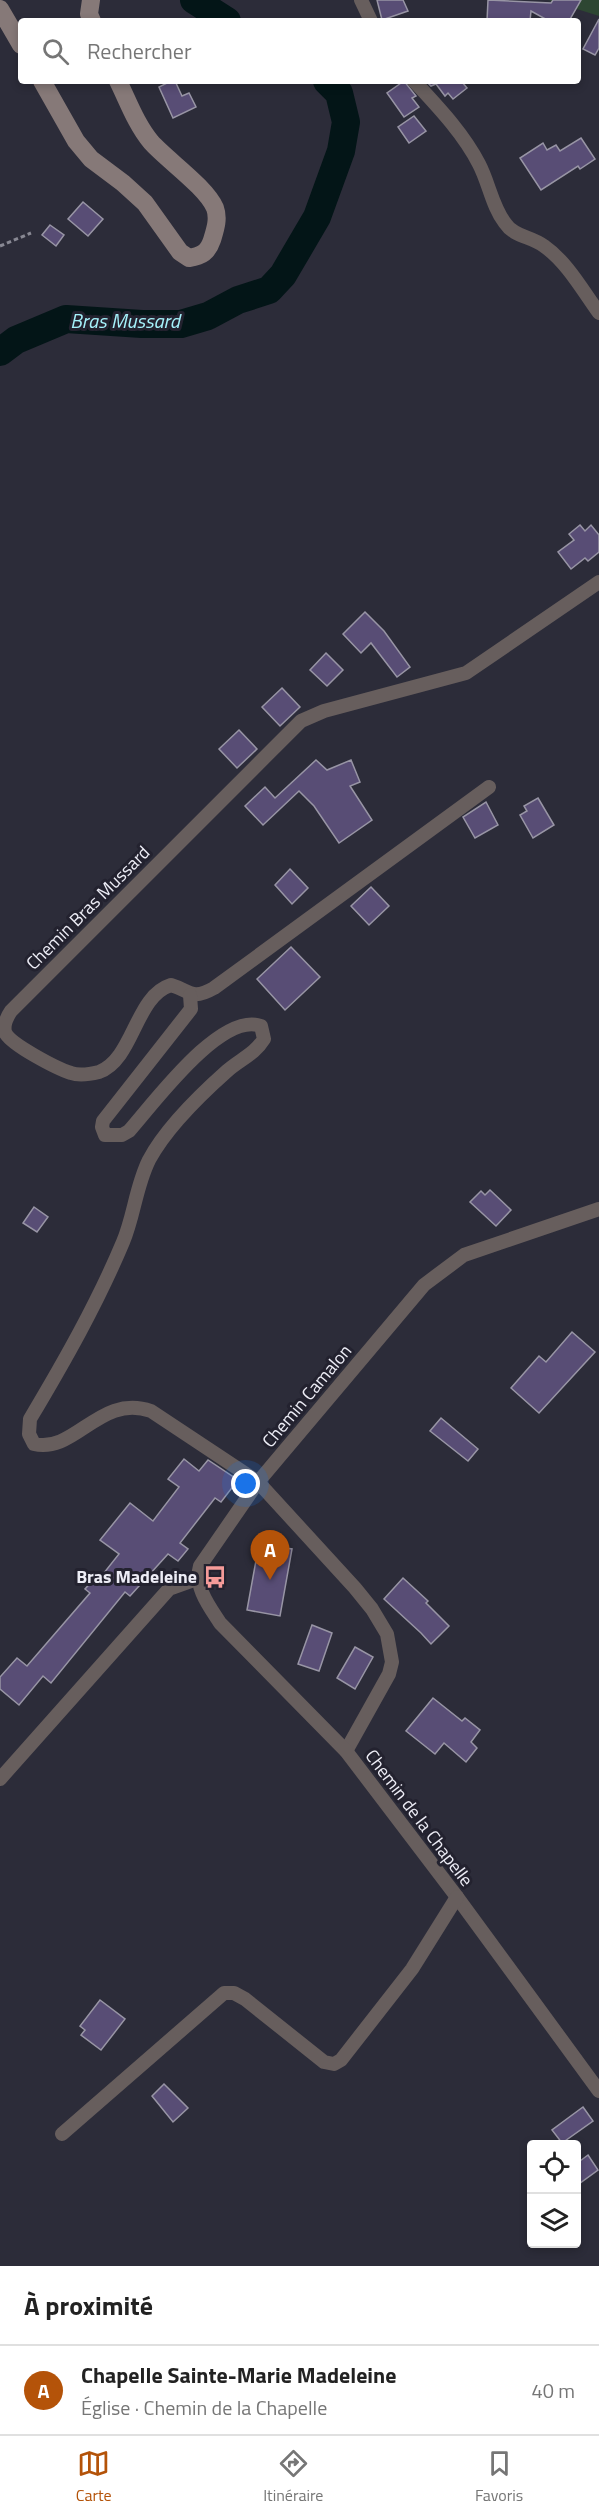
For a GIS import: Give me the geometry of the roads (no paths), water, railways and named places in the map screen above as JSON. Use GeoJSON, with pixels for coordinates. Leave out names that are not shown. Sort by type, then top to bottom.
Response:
{"type":"FeatureCollection","features":[{"type":"Feature","properties":{"kind":"street"},"geometry":{"type":"LineString","coordinates":[[91,0],[91,18]]}},
{"type":"Feature","properties":{"kind":"street"},"geometry":{"type":"LineString","coordinates":[[361,0],[370,18]]}},
{"type":"Feature","properties":{"kind":"street"},"geometry":{"type":"LineString","coordinates":[[0,9],[18,40]]}},
{"type":"Feature","properties":{"kind":"street"},"geometry":{"type":"LineString","coordinates":[[44,84],[76,141],[91,159],[136,193],[180,252],[189,258],[200,256],[209,248],[216,226],[215,209],[203,193],[151,142],[120,84]]}},
{"type":"Feature","properties":{"kind":"street"},"geometry":{"type":"LineString","coordinates":[[417,84],[458,130],[476,157],[506,226],[517,234],[532,238],[544,245],[557,257],[599,313]]}},
{"type":"Feature","properties":{"kind":"street","name":"Chemin Bras Mussard"},"geometry":{"type":"LineString","coordinates":[[190,995],[174,985],[160,990],[151,1000],[117,1058],[98,1072],[72,1074],[16,1044],[8,1038],[4,1029],[11,1011],[301,721],[312,714],[466,674],[599,582]]}},
{"type":"Feature","properties":{"kind":"street"},"geometry":{"type":"LineString","coordinates":[[346,1751],[389,1674],[392,1662],[387,1634],[372,1609],[355,1588],[258,1482],[151,1411],[139,1407],[129,1406],[111,1412],[60,1442],[46,1445],[34,1443],[29,1434],[30,1419],[76,1340],[124,1240],[137,1192],[149,1160],[172,1126],[227,1071],[258,1048],[264,1039],[261,1026],[249,1024],[234,1027],[195,1055],[129,1131],[122,1135],[105,1135],[102,1126],[104,1121],[191,1009],[190,995],[205,993],[214,988],[489,787]]}},
{"type":"Feature","properties":{"kind":"street","name":"Chemin Camalon"},"geometry":{"type":"LineString","coordinates":[[197,1579],[200,1566],[258,1482],[424,1285],[464,1255],[599,1209]]}},
{"type":"Feature","properties":{"kind":"street"},"geometry":{"type":"LineString","coordinates":[[0,1779],[169,1589],[197,1579]]}},
{"type":"Feature","properties":{"kind":"street","name":"Chemin de la Chapelle"},"geometry":{"type":"LineString","coordinates":[[197,1579],[205,1600],[220,1623],[346,1751],[457,1897],[599,2091]]}},
{"type":"Feature","properties":{"kind":"street"},"geometry":{"type":"LineString","coordinates":[[63,2134],[224,1993],[234,1993],[245,1999],[324,2062],[334,2064],[341,2060],[412,1969],[457,1897]]}},
{"type":"Feature","properties":{"kind":"waterway","name":"Bras Mussard"},"geometry":{"type":"LineString","coordinates":[[194,0],[222,18]]}},
{"type":"Feature","properties":{"kind":"waterway","name":"Bras Mussard"},"geometry":{"type":"LineString","coordinates":[[0,352],[16,340],[66,319],[181,324],[208,316],[238,300],[269,290],[283,275],[317,217],[341,151],[346,122],[339,93],[330,84]]}},
{"type":"Feature","properties":{"kind":"place","name":"Bras Madeleine"},"geometry":{"type":"Point","coordinates":[215,1577]}},
{"type":"Feature","properties":{"kind":"place","name":"Chapelle Sainte-Marie Madeleine"},"geometry":{"type":"Point","coordinates":[270,1580]}}]}
